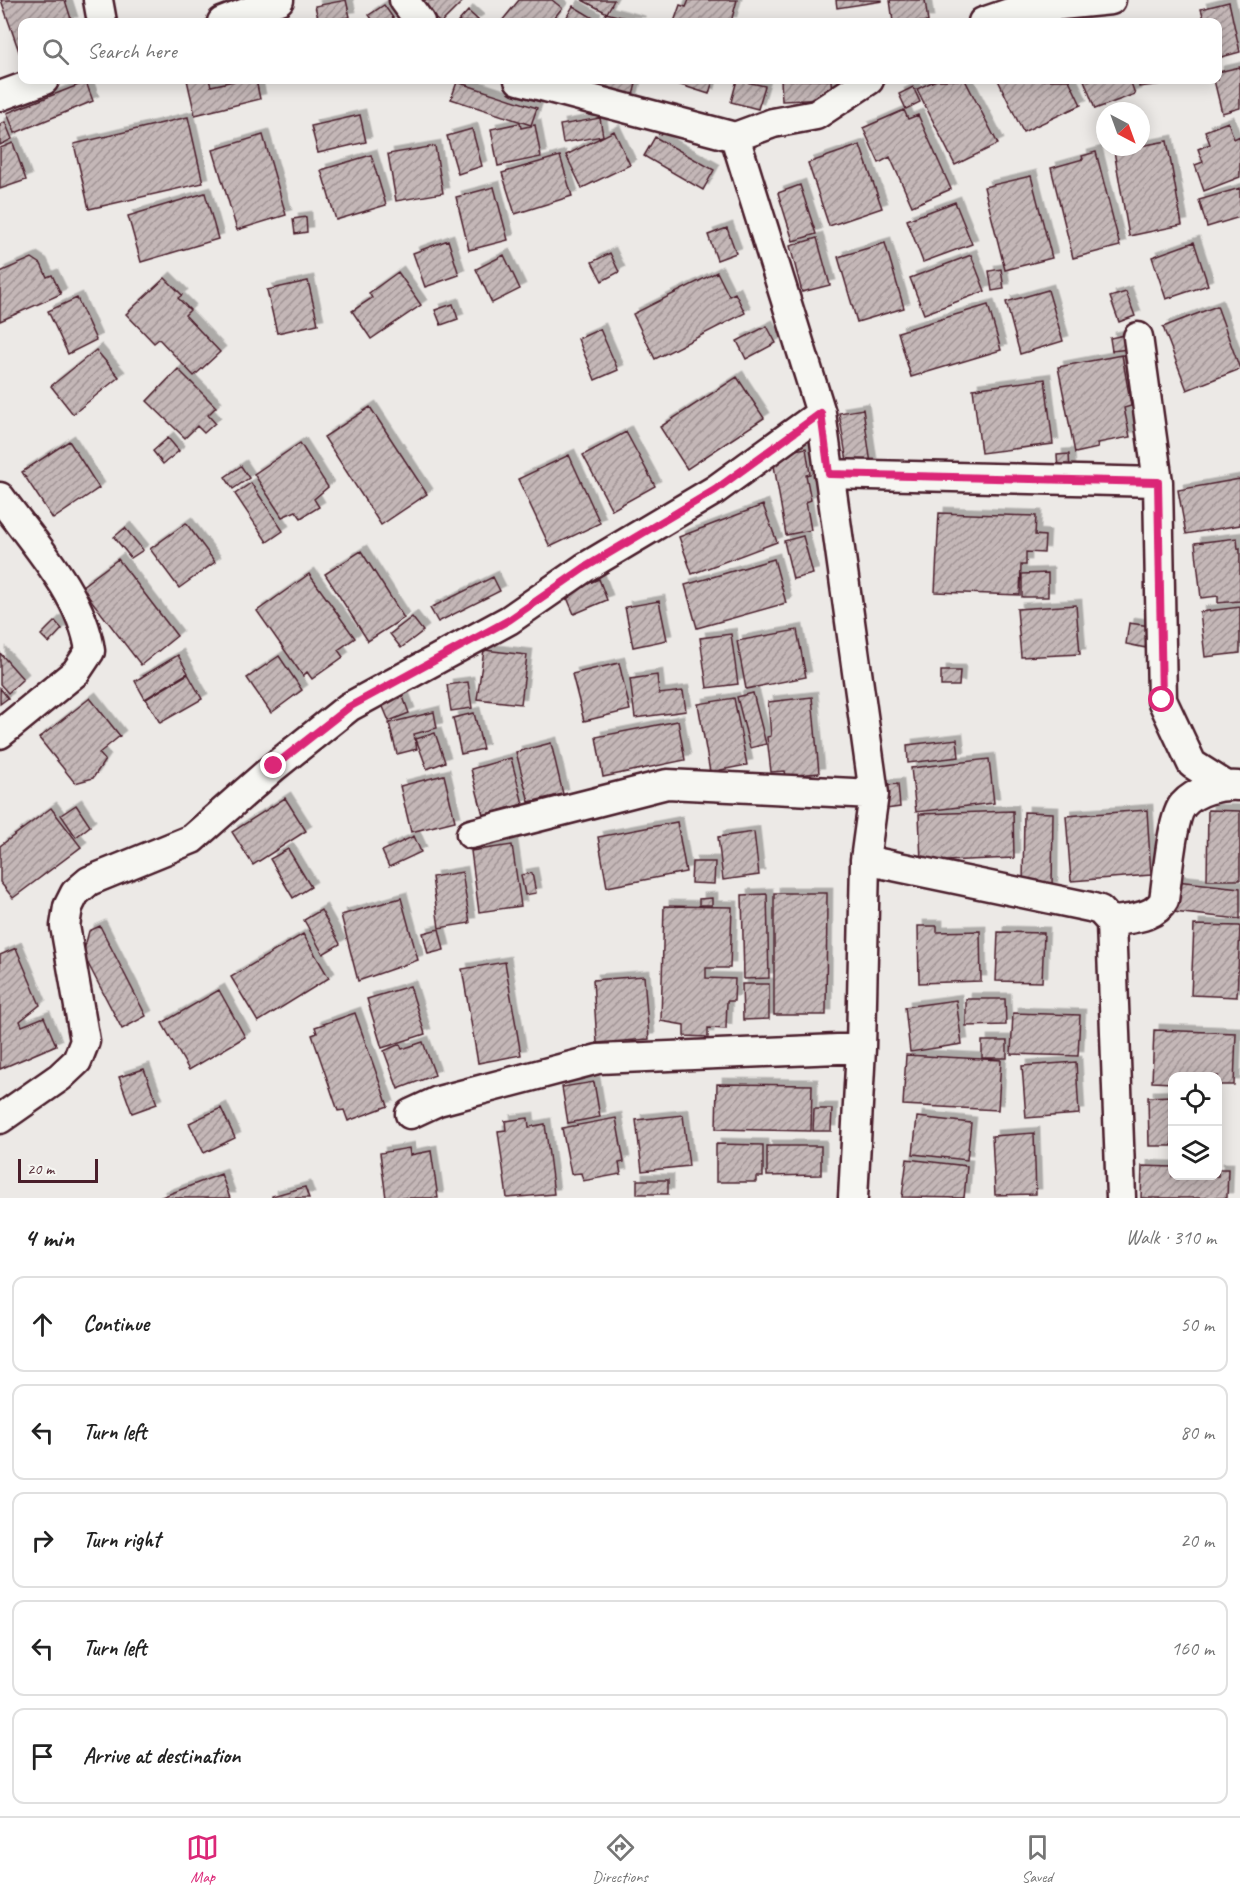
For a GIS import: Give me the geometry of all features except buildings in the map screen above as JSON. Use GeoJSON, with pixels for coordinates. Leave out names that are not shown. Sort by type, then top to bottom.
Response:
{"type":"FeatureCollection","features":[{"type":"Feature","properties":{"kind":"street"},"geometry":{"type":"LineString","coordinates":[[98,0],[101,18]]}},
{"type":"Feature","properties":{"kind":"street"},"geometry":{"type":"LineString","coordinates":[[232,18],[279,0]]}},
{"type":"Feature","properties":{"kind":"street"},"geometry":{"type":"LineString","coordinates":[[404,0],[417,18]]}},
{"type":"Feature","properties":{"kind":"street"},"geometry":{"type":"LineString","coordinates":[[995,18],[1021,9],[1111,0]]}},
{"type":"Feature","properties":{"kind":"street"},"geometry":{"type":"LineString","coordinates":[[0,96],[34,84]]}},
{"type":"Feature","properties":{"kind":"street"},"geometry":{"type":"LineString","coordinates":[[534,84],[735,137],[773,123],[816,115],[863,84]]}},
{"type":"Feature","properties":{"kind":"street"},"geometry":{"type":"LineString","coordinates":[[735,137],[821,413],[874,794],[865,860],[861,1048],[853,1198]]}},
{"type":"Feature","properties":{"kind":"street"},"geometry":{"type":"LineString","coordinates":[[1138,337],[1158,482],[1162,700],[1192,764],[1232,785]]}},
{"type":"Feature","properties":{"kind":"street"},"geometry":{"type":"LineString","coordinates":[[0,1119],[60,1077],[77,1061],[85,1041],[65,926],[68,907],[75,892],[88,881],[192,839],[274,766],[349,707],[509,620],[584,568],[715,490],[821,413]]}},
{"type":"Feature","properties":{"kind":"street"},"geometry":{"type":"LineString","coordinates":[[829,474],[1158,482]]}},
{"type":"Feature","properties":{"kind":"street"},"geometry":{"type":"LineString","coordinates":[[0,497],[69,595],[88,635],[90,651],[76,672],[0,734]]}},
{"type":"Feature","properties":{"kind":"street"},"geometry":{"type":"LineString","coordinates":[[1112,922],[1148,915],[1159,908],[1164,900],[1174,828],[1192,764]]}},
{"type":"Feature","properties":{"kind":"street"},"geometry":{"type":"LineString","coordinates":[[471,834],[667,784],[874,794]]}},
{"type":"Feature","properties":{"kind":"street"},"geometry":{"type":"LineString","coordinates":[[1182,805],[1210,788],[1232,785]]}},
{"type":"Feature","properties":{"kind":"street"},"geometry":{"type":"LineString","coordinates":[[865,860],[1090,907],[1100,910],[1112,922],[1121,1198]]}},
{"type":"Feature","properties":{"kind":"street"},"geometry":{"type":"LineString","coordinates":[[410,1114],[438,1101],[598,1059],[861,1048]]}},
{"type":"Feature","properties":{"kind":"route"},"geometry":{"type":"LineString","coordinates":[[274,766],[349,707],[509,620],[584,568],[715,490],[821,413],[829,474],[1158,482],[1162,700]]}}]}
